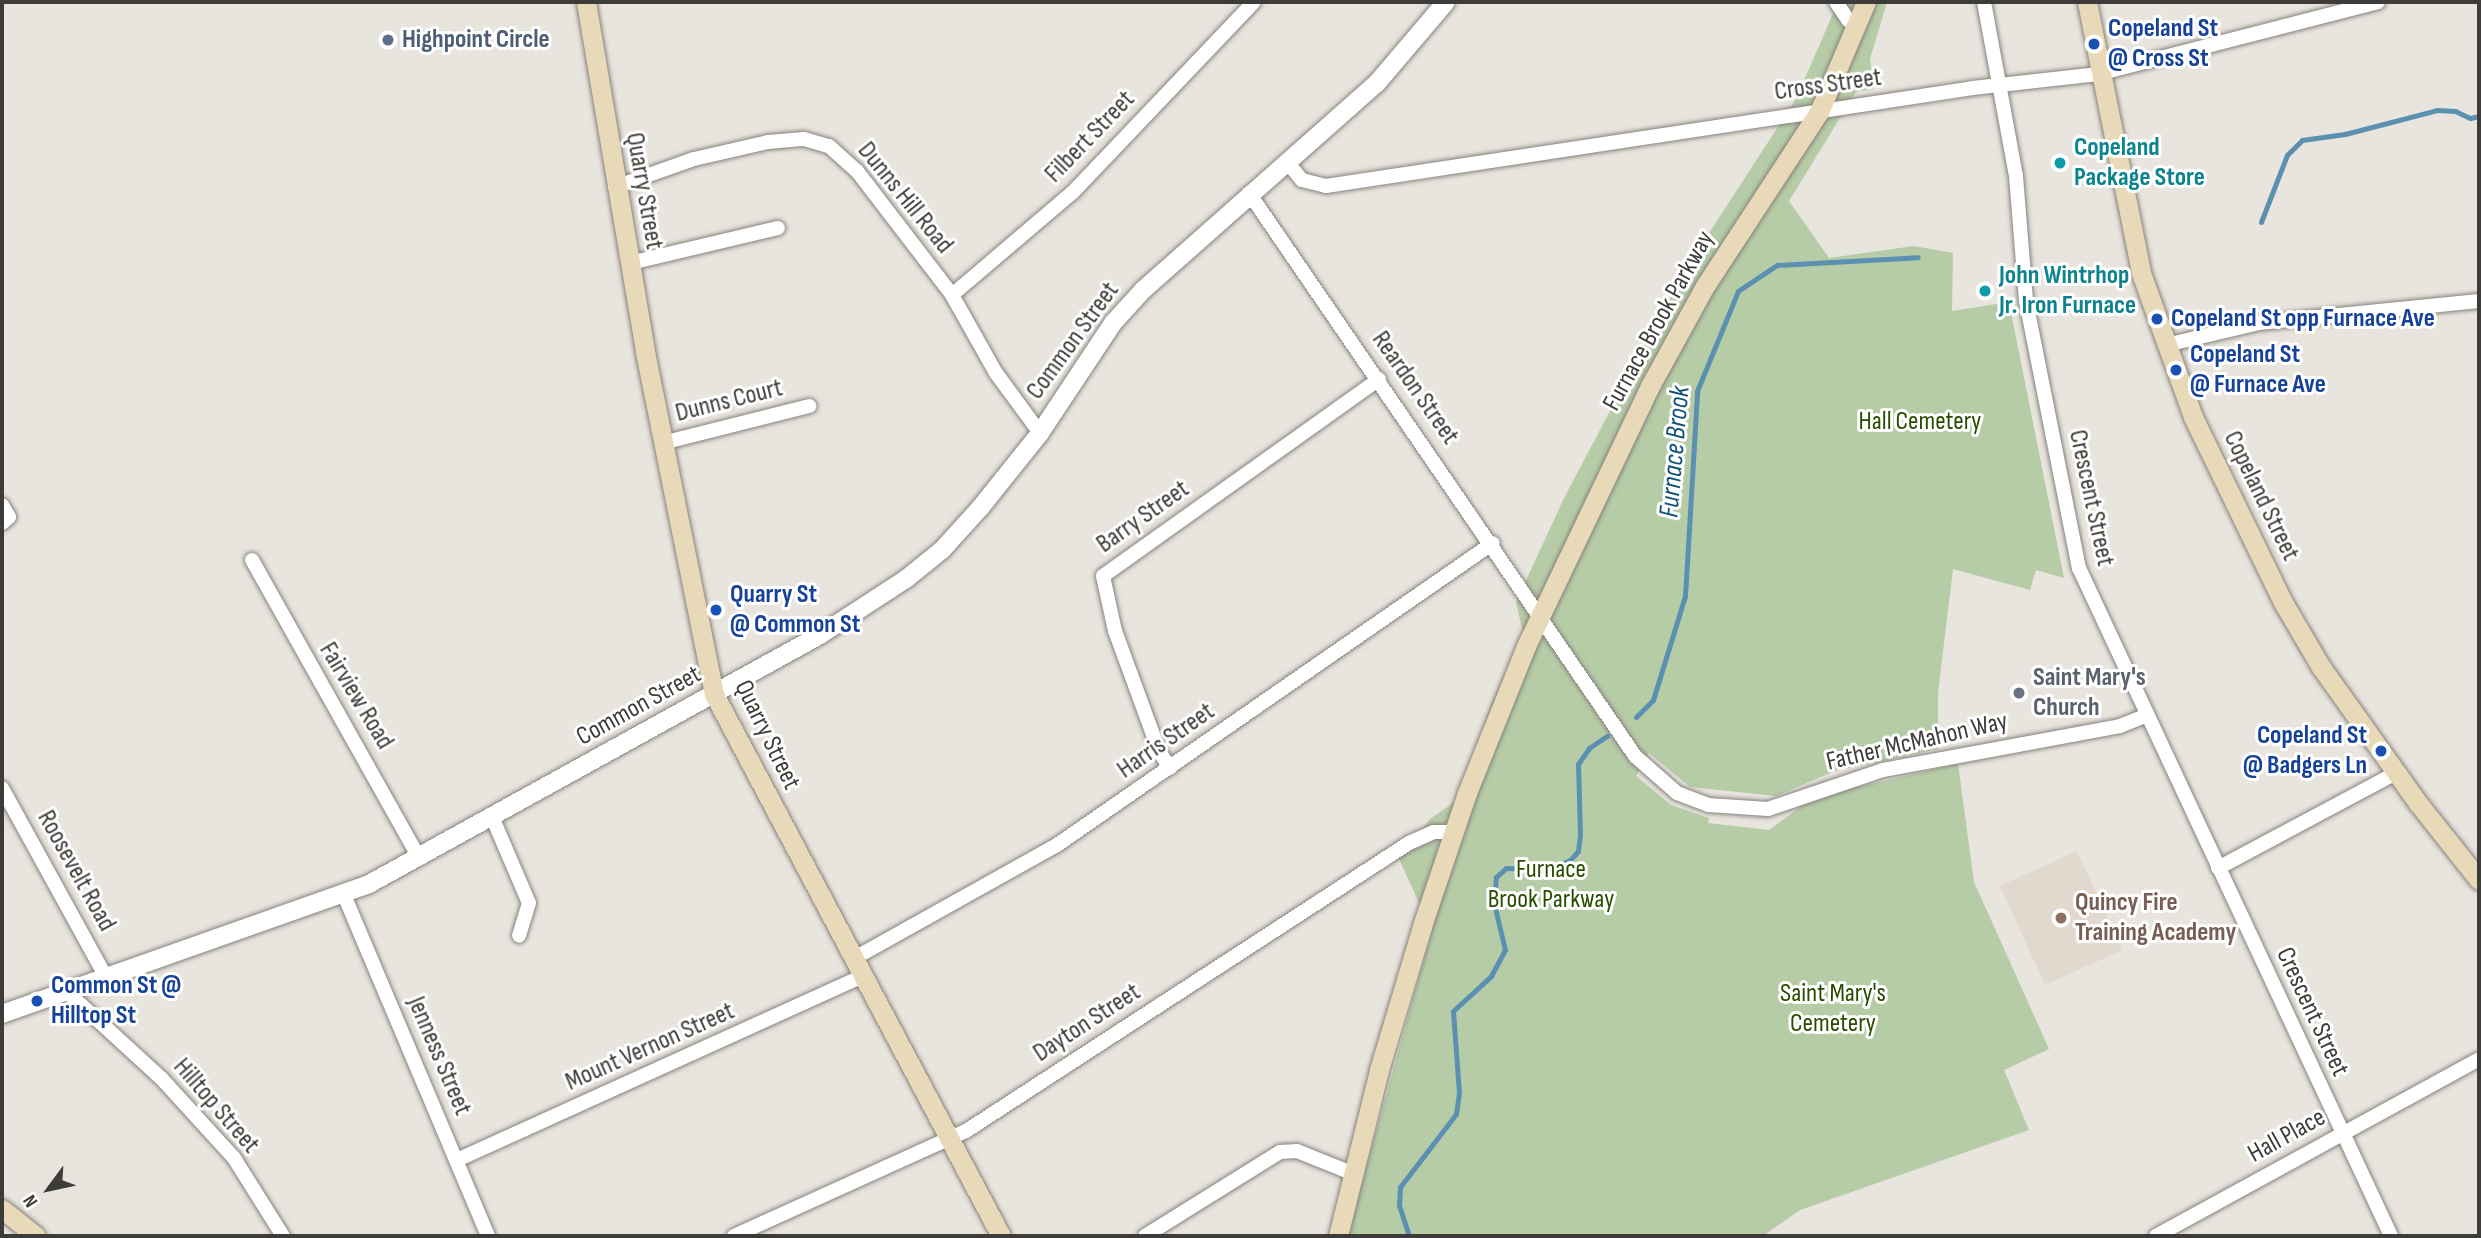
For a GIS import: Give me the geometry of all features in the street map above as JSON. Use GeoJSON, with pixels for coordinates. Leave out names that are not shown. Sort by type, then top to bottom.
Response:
{"type":"FeatureCollection","features":[{"type":"Feature","properties":{"kind":"main road","name":"Quarry Street"},"geometry":{"type":"LineString","coordinates":[[586,2],[615,187],[662,443],[714,694],[1001,1236]]}},
{"type":"Feature","properties":{"kind":"main road","name":"Furnace Brook Parkway"},"geometry":{"type":"LineString","coordinates":[[1338,1236],[1379,1070],[1453,832],[1540,612],[1676,337],[1819,112],[1866,2]]}},
{"type":"Feature","properties":{"kind":"main road","name":"Copeland Street"},"geometry":{"type":"LineString","coordinates":[[2087,2],[2098,74],[2141,273],[2193,417],[2284,604],[2325,672],[2396,773],[2479,880]]}},
{"type":"Feature","properties":{"kind":"main road"},"geometry":{"type":"LineString","coordinates":[[2,1209],[36,1236]]}},
{"type":"Feature","properties":{"kind":"street","name":"Filbert Street"},"geometry":{"type":"LineString","coordinates":[[952,295],[1073,192],[1254,2]]}},
{"type":"Feature","properties":{"kind":"street","name":"Common Street"},"geometry":{"type":"LineString","coordinates":[[2,1014],[344,895],[493,819],[820,635],[906,579],[950,542],[1040,433],[1113,323],[1249,192],[1288,163],[1377,83],[1446,2]]}},
{"type":"Feature","properties":{"kind":"street"},"geometry":{"type":"LineString","coordinates":[[1836,2],[1848,20],[1858,26]]}},
{"type":"Feature","properties":{"kind":"street","name":"Crescent Street"},"geometry":{"type":"LineString","coordinates":[[1984,2],[2001,85],[2015,176],[2026,300],[2076,557],[2218,869],[2391,1236]]}},
{"type":"Feature","properties":{"kind":"street","name":"Cross Street"},"geometry":{"type":"LineString","coordinates":[[1288,163],[1302,180],[1325,186],[2001,85],[2098,74],[2378,2]]}},
{"type":"Feature","properties":{"kind":"street","name":"Dunns Hill Road"},"geometry":{"type":"LineString","coordinates":[[615,187],[694,159],[768,142],[804,139],[829,146],[857,171],[952,295],[996,373],[1040,433]]}},
{"type":"Feature","properties":{"kind":"street","name":"Reardon Street"},"geometry":{"type":"LineString","coordinates":[[1249,192],[1540,612]]}},
{"type":"Feature","properties":{"kind":"street"},"geometry":{"type":"LineString","coordinates":[[630,263],[778,228]]}},
{"type":"Feature","properties":{"kind":"street"},"geometry":{"type":"LineString","coordinates":[[2166,345],[2259,323],[2479,301]]}},
{"type":"Feature","properties":{"kind":"street","name":"Barry Street"},"geometry":{"type":"LineString","coordinates":[[1170,768],[1159,751],[1120,643],[1103,576],[1379,379]]}},
{"type":"Feature","properties":{"kind":"street","name":"Dunns Court"},"geometry":{"type":"LineString","coordinates":[[662,443],[808,406]]}},
{"type":"Feature","properties":{"kind":"street","name":"Harris Street"},"geometry":{"type":"LineString","coordinates":[[858,967],[1057,845],[1493,543]]}},
{"type":"Feature","properties":{"kind":"street","name":"Fairview Road"},"geometry":{"type":"LineString","coordinates":[[252,560],[419,858]]}},
{"type":"Feature","properties":{"kind":"street","name":"Father McMahon Way"},"geometry":{"type":"LineString","coordinates":[[1540,612],[1645,768],[1677,793],[1708,805],[1768,809],[1883,770],[2120,726],[2147,715]]}},
{"type":"Feature","properties":{"kind":"street"},"geometry":{"type":"LineString","coordinates":[[2218,869],[2396,773]]}},
{"type":"Feature","properties":{"kind":"street","name":"Roosevelt Road"},"geometry":{"type":"LineString","coordinates":[[2,788],[106,978]]}},
{"type":"Feature","properties":{"kind":"street"},"geometry":{"type":"LineString","coordinates":[[493,819],[529,903],[519,935]]}},
{"type":"Feature","properties":{"kind":"street","name":"Dayton Street"},"geometry":{"type":"LineString","coordinates":[[734,1236],[949,1139],[1409,843],[1434,832],[1453,832]]}},
{"type":"Feature","properties":{"kind":"street","name":"Jenness Street"},"geometry":{"type":"LineString","coordinates":[[344,895],[488,1236]]}},
{"type":"Feature","properties":{"kind":"street","name":"Mount Vernon Street"},"geometry":{"type":"LineString","coordinates":[[457,1160],[858,967]]}},
{"type":"Feature","properties":{"kind":"street","name":"Hilltop Street"},"geometry":{"type":"LineString","coordinates":[[66,992],[161,1078],[234,1158],[283,1236]]}},
{"type":"Feature","properties":{"kind":"street","name":"Hall Place"},"geometry":{"type":"LineString","coordinates":[[2156,1236],[2479,1059]]}},
{"type":"Feature","properties":{"kind":"street"},"geometry":{"type":"LineString","coordinates":[[1145,1236],[1280,1152],[1297,1151],[1354,1174]]}},
{"type":"Feature","properties":{"kind":"shaded area","name":"Quincy Fire Training Academy"},"geometry":{"type":"Polygon","coordinates":[[[2077,851],[2122,950],[2045,985],[2000,886],[2077,851]]]}},
{"type":"Feature","properties":{"kind":"green space"},"geometry":{"type":"Polygon","coordinates":[[[1838,2],[1887,2],[1870,59],[1874,89],[1856,92],[1789,201],[1829,258],[1914,246],[1953,253],[1952,311],[2009,302],[2064,578],[2036,570],[2030,590],[1953,569],[1938,693],[1938,749],[1835,771],[1776,796],[1690,787],[1649,753],[1636,776],[1671,805],[1709,818],[1708,823],[1769,830],[1803,805],[1836,792],[1958,764],[1974,882],[2049,1049],[2004,1070],[2029,1130],[1800,1210],[1763,1236],[1347,1236],[1432,931],[1399,859],[1430,819],[1460,798],[1490,707],[1523,633],[1516,602],[1565,496],[1683,273],[1796,99],[1838,2]]]}},
{"type":"Feature","properties":{"kind":"waterway","name":"Furnace Brook"},"geometry":{"type":"LineString","coordinates":[[2261,222],[2287,155],[2302,140],[2345,134],[2437,110],[2455,111],[2470,118],[2479,116]]}},
{"type":"Feature","properties":{"kind":"waterway","name":"Furnace Brook"},"geometry":{"type":"LineString","coordinates":[[1636,717],[1653,700],[1685,596],[1697,391],[1738,291],[1777,265],[1918,257]]}},
{"type":"Feature","properties":{"kind":"waterway","name":"Furnace Brook"},"geometry":{"type":"LineString","coordinates":[[1409,1236],[1399,1206],[1400,1187],[1456,1114],[1459,1093],[1453,1011],[1491,976],[1505,950],[1494,904],[1496,877],[1506,868],[1550,869],[1570,860],[1578,851],[1578,764],[1589,748],[1607,736]]}},
{"type":"Feature","properties":{"kind":"place","name":"Highpoint Circle"},"geometry":{"type":"Point","coordinates":[388,40]}},
{"type":"Feature","properties":{"kind":"place","name":"Copeland St @ Cross St"},"geometry":{"type":"Point","coordinates":[2094,44]}},
{"type":"Feature","properties":{"kind":"place","name":"Copeland Package Store"},"geometry":{"type":"Point","coordinates":[2060,163]}},
{"type":"Feature","properties":{"kind":"place","name":"John Wintrhop Jr. Iron Furnace"},"geometry":{"type":"Point","coordinates":[1985,291]}},
{"type":"Feature","properties":{"kind":"place","name":"Copeland St opp Furnace Ave"},"geometry":{"type":"Point","coordinates":[2157,319]}},
{"type":"Feature","properties":{"kind":"place","name":"Copeland St @ Furnace Ave"},"geometry":{"type":"Point","coordinates":[2176,370]}},
{"type":"Feature","properties":{"kind":"place","name":"Quarry St @ Common St"},"geometry":{"type":"Point","coordinates":[716,610]}},
{"type":"Feature","properties":{"kind":"place","name":"Saint Mary's Church"},"geometry":{"type":"Point","coordinates":[2019,693]}},
{"type":"Feature","properties":{"kind":"place","name":"Copeland St @ Badgers Ln"},"geometry":{"type":"Point","coordinates":[2381,751]}},
{"type":"Feature","properties":{"kind":"place","name":"Quincy Fire Training Academy"},"geometry":{"type":"Point","coordinates":[2061,918]}},
{"type":"Feature","properties":{"kind":"place","name":"Common St @ Hilltop St"},"geometry":{"type":"Point","coordinates":[37,1001]}},
{"type":"Feature","properties":{"kind":"park label","name":"Hall Cemetery"},"geometry":{"type":"Point","coordinates":[1920,422]}},
{"type":"Feature","properties":{"kind":"park label","name":"Saint Mary's Cemetery"},"geometry":{"type":"Point","coordinates":[1833,1009]}}]}
